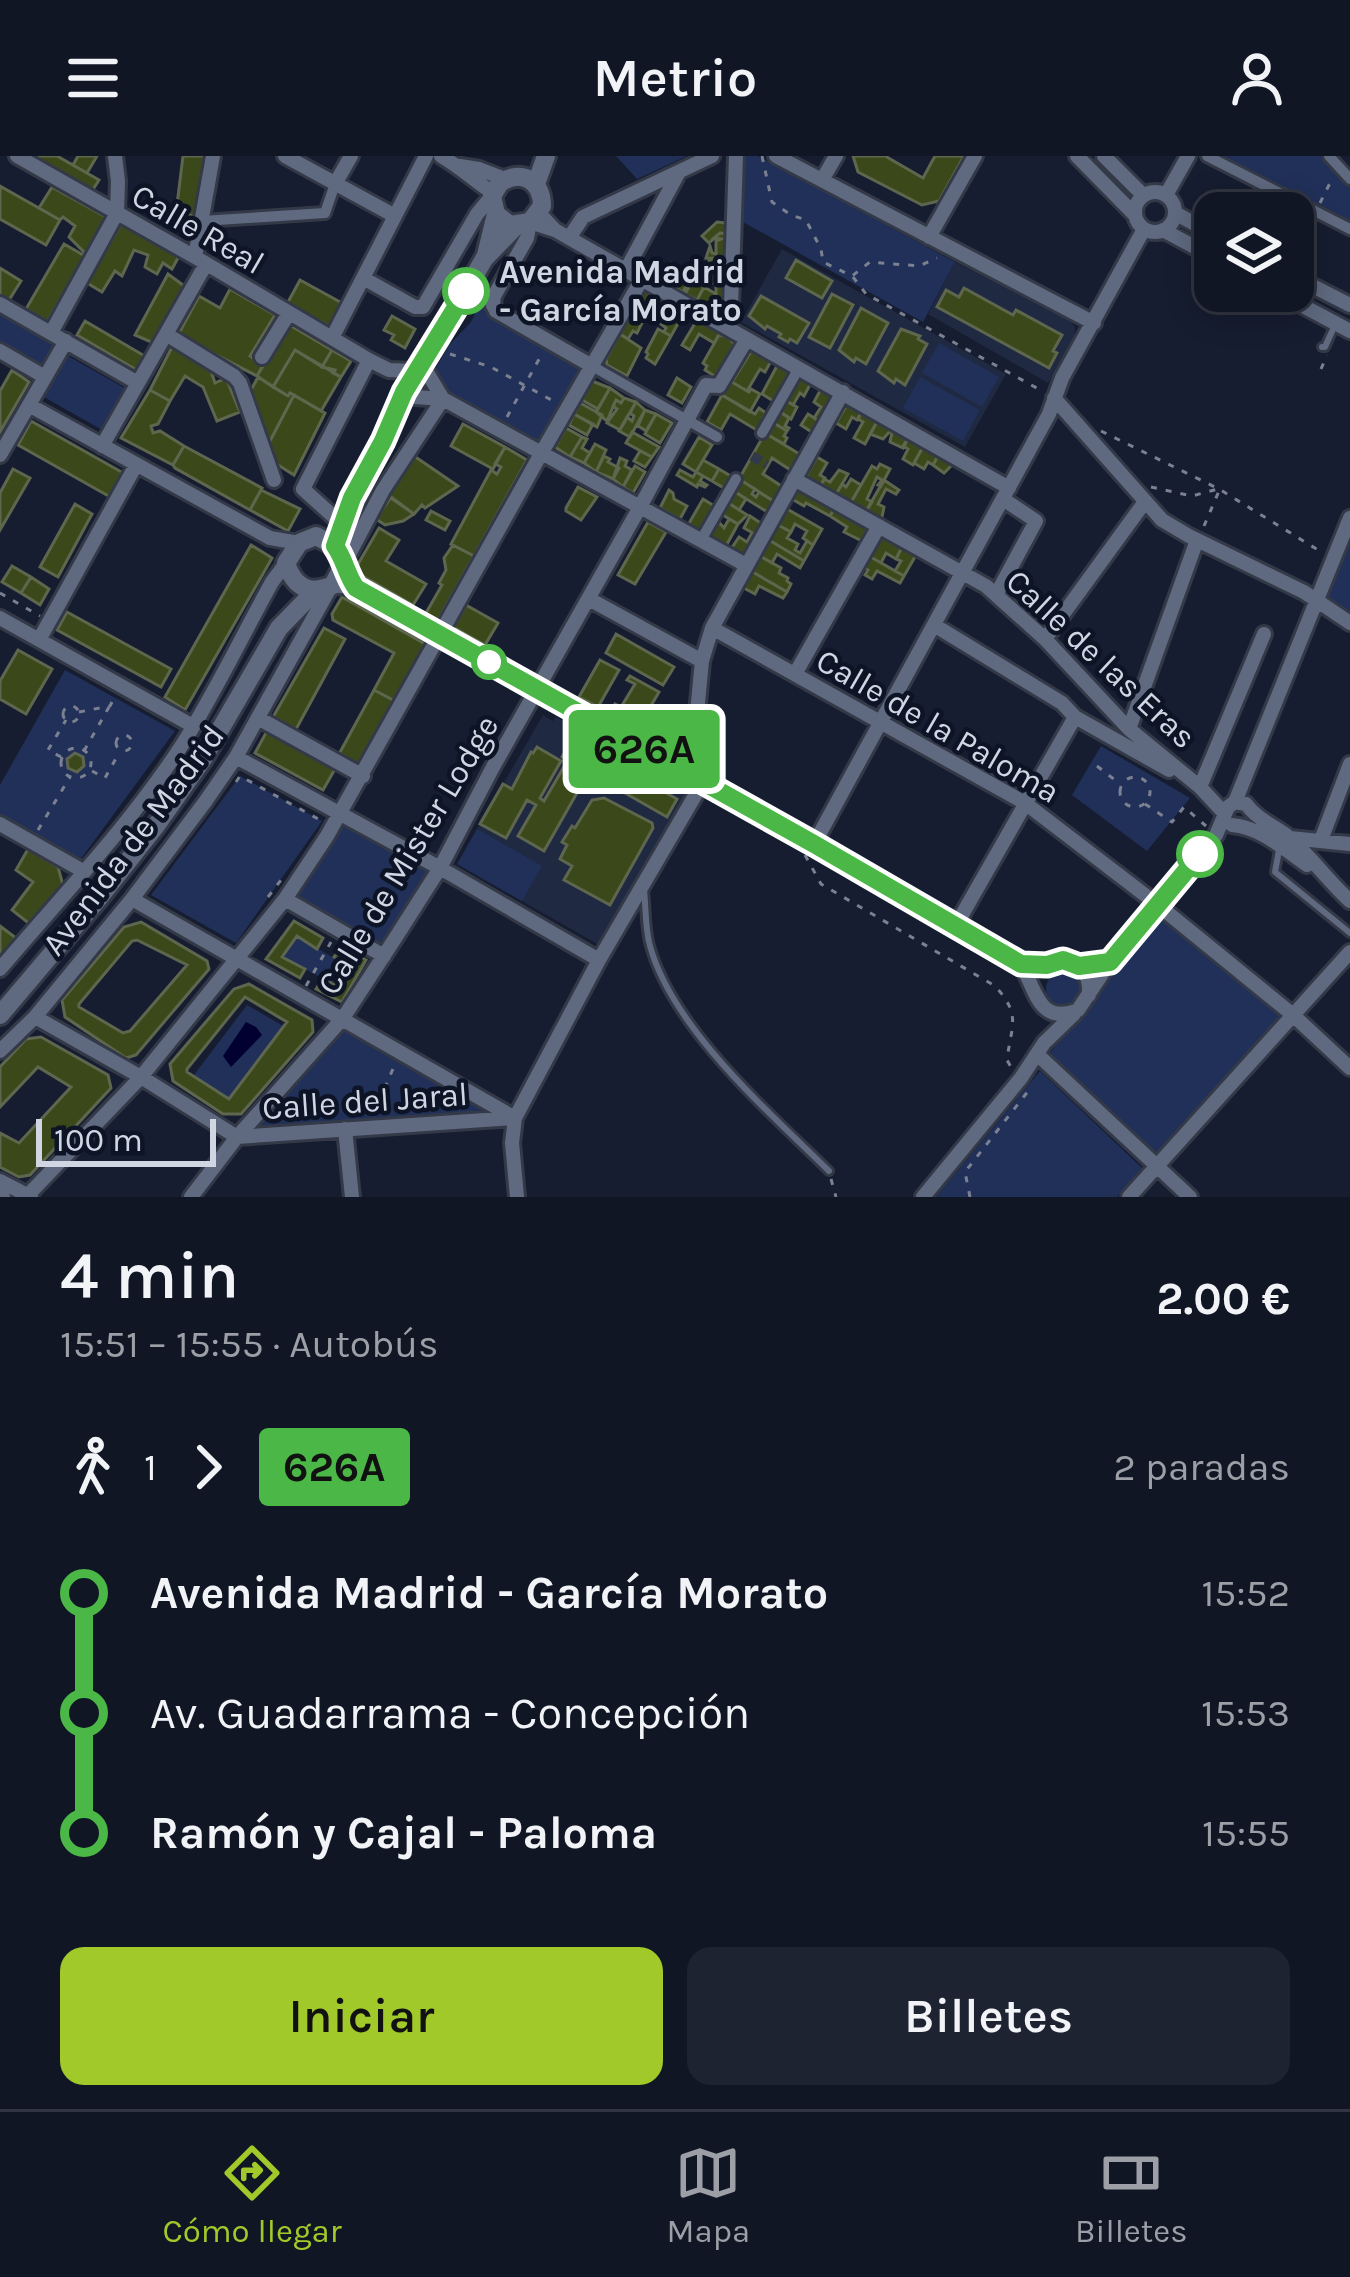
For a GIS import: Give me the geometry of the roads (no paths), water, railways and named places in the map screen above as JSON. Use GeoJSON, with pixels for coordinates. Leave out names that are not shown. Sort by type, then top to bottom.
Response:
{"type":"FeatureCollection","features":[{"type":"Feature","properties":{"kind":"main road","name":"Avenida de Madrid"},"geometry":{"type":"LineString","coordinates":[[279,628],[296,556],[352,498],[484,260],[507,190],[534,156]]}},
{"type":"Feature","properties":{"kind":"main road","name":"Avenida de Madrid"},"geometry":{"type":"LineString","coordinates":[[507,190],[546,156]]}},
{"type":"Feature","properties":{"kind":"main road"},"geometry":{"type":"LineString","coordinates":[[507,190],[542,198],[528,220],[505,222],[507,190]]}},
{"type":"Feature","properties":{"kind":"main road","name":"Avenida de Madrid"},"geometry":{"type":"LineString","coordinates":[[484,260],[528,220]]}},
{"type":"Feature","properties":{"kind":"main road","name":"Avenida de Madrid"},"geometry":{"type":"LineString","coordinates":[[0,1015],[155,827],[203,759],[279,628],[333,573],[352,498]]}},
{"type":"Feature","properties":{"kind":"main road"},"geometry":{"type":"LineString","coordinates":[[296,556],[299,585],[333,573]]}},
{"type":"Feature","properties":{"kind":"main road"},"geometry":{"type":"LineString","coordinates":[[296,556],[333,573]]}},
{"type":"Feature","properties":{"kind":"street","name":"Calle Real"},"geometry":{"type":"LineString","coordinates":[[16,156],[369,360],[389,370],[422,373]]}},
{"type":"Feature","properties":{"kind":"street"},"geometry":{"type":"LineString","coordinates":[[51,333],[117,213],[115,156]]}},
{"type":"Feature","properties":{"kind":"street"},"geometry":{"type":"LineString","coordinates":[[102,446],[166,334],[201,260],[213,156]]}},
{"type":"Feature","properties":{"kind":"street"},"geometry":{"type":"LineString","coordinates":[[285,156],[395,215]]}},
{"type":"Feature","properties":{"kind":"street"},"geometry":{"type":"LineString","coordinates":[[202,220],[326,213],[351,156]]}},
{"type":"Feature","properties":{"kind":"street"},"geometry":{"type":"LineString","coordinates":[[332,338],[426,156]]}},
{"type":"Feature","properties":{"kind":"street"},"geometry":{"type":"LineString","coordinates":[[441,156],[472,179],[507,190]]}},
{"type":"Feature","properties":{"kind":"street"},"geometry":{"type":"LineString","coordinates":[[562,234],[583,217],[712,156]]}},
{"type":"Feature","properties":{"kind":"street"},"geometry":{"type":"LineString","coordinates":[[723,325],[731,306],[736,156]]}},
{"type":"Feature","properties":{"kind":"street"},"geometry":{"type":"LineString","coordinates":[[776,156],[1094,323]]}},
{"type":"Feature","properties":{"kind":"street"},"geometry":{"type":"LineString","coordinates":[[822,180],[836,156]]}},
{"type":"Feature","properties":{"kind":"street"},"geometry":{"type":"LineString","coordinates":[[929,237],[975,156]]}},
{"type":"Feature","properties":{"kind":"street"},"geometry":{"type":"LineString","coordinates":[[1077,156],[1144,229],[1163,230],[1175,213],[1166,195],[1155,191],[1136,203],[1134,214]]}},
{"type":"Feature","properties":{"kind":"street"},"geometry":{"type":"LineString","coordinates":[[1104,156],[1144,195]]}},
{"type":"Feature","properties":{"kind":"street"},"geometry":{"type":"LineString","coordinates":[[1166,195],[1188,156]]}},
{"type":"Feature","properties":{"kind":"street"},"geometry":{"type":"LineString","coordinates":[[1207,156],[1350,229]]}},
{"type":"Feature","properties":{"kind":"street"},"geometry":{"type":"LineString","coordinates":[[1329,156],[1350,179]]}},
{"type":"Feature","properties":{"kind":"street"},"geometry":{"type":"LineString","coordinates":[[460,166],[483,163],[507,190]]}},
{"type":"Feature","properties":{"kind":"street"},"geometry":{"type":"LineString","coordinates":[[626,270],[680,172]]}},
{"type":"Feature","properties":{"kind":"street","name":"Avenida de Madrid"},"geometry":{"type":"LineString","coordinates":[[363,278],[416,308],[423,307],[478,214],[507,190]]}},
{"type":"Feature","properties":{"kind":"street"},"geometry":{"type":"LineString","coordinates":[[1175,213],[1194,224]]}},
{"type":"Feature","properties":{"kind":"street"},"geometry":{"type":"LineString","coordinates":[[717,437],[496,311],[496,291],[527,238],[528,220],[562,234],[843,392],[1006,493],[1036,520],[996,595]]}},
{"type":"Feature","properties":{"kind":"street"},"geometry":{"type":"LineString","coordinates":[[810,850],[1049,414],[1062,378],[1144,229]]}},
{"type":"Feature","properties":{"kind":"street"},"geometry":{"type":"LineString","coordinates":[[1163,230],[1194,247]]}},
{"type":"Feature","properties":{"kind":"street"},"geometry":{"type":"LineString","coordinates":[[0,1181],[29,1196],[141,1077],[285,898],[342,814],[642,280]]}},
{"type":"Feature","properties":{"kind":"street"},"geometry":{"type":"LineString","coordinates":[[1314,287],[1350,305]]}},
{"type":"Feature","properties":{"kind":"street"},"geometry":{"type":"LineString","coordinates":[[0,304],[138,383]]}},
{"type":"Feature","properties":{"kind":"street"},"geometry":{"type":"LineString","coordinates":[[1314,312],[1343,327]]}},
{"type":"Feature","properties":{"kind":"street","name":"Calle Real"},"geometry":{"type":"LineString","coordinates":[[262,357],[290,313]]}},
{"type":"Feature","properties":{"kind":"street"},"geometry":{"type":"LineString","coordinates":[[166,334],[240,383],[274,480]]}},
{"type":"Feature","properties":{"kind":"street","name":"Calle de Mister Lodge"},"geometry":{"type":"LineString","coordinates":[[191,1197],[237,1137],[343,1018],[384,956],[440,868],[706,385],[719,386],[747,339]]}},
{"type":"Feature","properties":{"kind":"street"},"geometry":{"type":"LineString","coordinates":[[0,455],[66,341]]}},
{"type":"Feature","properties":{"kind":"street"},"geometry":{"type":"LineString","coordinates":[[0,351],[45,377]]}},
{"type":"Feature","properties":{"kind":"street"},"geometry":{"type":"LineString","coordinates":[[334,518],[303,489],[369,360]]}},
{"type":"Feature","properties":{"kind":"street"},"geometry":{"type":"LineString","coordinates":[[763,433],[799,368]]}},
{"type":"Feature","properties":{"kind":"street","name":"Calle Real"},"geometry":{"type":"LineString","coordinates":[[389,370],[409,395]]}},
{"type":"Feature","properties":{"kind":"street"},"geometry":{"type":"LineString","coordinates":[[422,373],[443,399]]}},
{"type":"Feature","properties":{"kind":"street"},"geometry":{"type":"LineString","coordinates":[[680,769],[694,744],[702,661],[712,628],[843,392]]}},
{"type":"Feature","properties":{"kind":"street"},"geometry":{"type":"LineString","coordinates":[[409,395],[443,399],[746,565]]}},
{"type":"Feature","properties":{"kind":"street"},"geometry":{"type":"LineString","coordinates":[[1054,398],[1162,520],[1350,623]]}},
{"type":"Feature","properties":{"kind":"street","name":"Avenida de Madrid"},"geometry":{"type":"LineString","coordinates":[[0,1051],[35,1017],[132,899],[236,757],[326,599],[333,573],[443,399]]}},
{"type":"Feature","properties":{"kind":"street"},"geometry":{"type":"LineString","coordinates":[[29,405],[296,556]]}},
{"type":"Feature","properties":{"kind":"street"},"geometry":{"type":"LineString","coordinates":[[39,640],[136,464]]}},
{"type":"Feature","properties":{"kind":"street"},"geometry":{"type":"LineString","coordinates":[[701,540],[736,479]]}},
{"type":"Feature","properties":{"kind":"street","name":"Calle de las Eras"},"geometry":{"type":"LineString","coordinates":[[794,479],[996,595],[1045,639],[1129,729],[1200,787]]}},
{"type":"Feature","properties":{"kind":"street"},"geometry":{"type":"LineString","coordinates":[[1045,639],[1140,498]]}},
{"type":"Feature","properties":{"kind":"street"},"geometry":{"type":"LineString","coordinates":[[923,1197],[1235,814],[1350,518]]}},
{"type":"Feature","properties":{"kind":"street"},"geometry":{"type":"LineString","coordinates":[[795,674],[879,526]]}},
{"type":"Feature","properties":{"kind":"street"},"geometry":{"type":"LineString","coordinates":[[1129,729],[1193,538]]}},
{"type":"Feature","properties":{"kind":"street","name":"Avenida de Madrid"},"geometry":{"type":"LineString","coordinates":[[0,969],[136,809],[193,726],[272,582],[296,556]]}},
{"type":"Feature","properties":{"kind":"street"},"geometry":{"type":"LineString","coordinates":[[333,573],[703,782],[810,850],[1021,964],[1110,962]]}},
{"type":"Feature","properties":{"kind":"street"},"geometry":{"type":"LineString","coordinates":[[589,598],[702,661]]}},
{"type":"Feature","properties":{"kind":"street"},"geometry":{"type":"LineString","coordinates":[[0,619],[193,726]]}},
{"type":"Feature","properties":{"kind":"street"},"geometry":{"type":"LineString","coordinates":[[934,625],[1285,842],[1350,901]]}},
{"type":"Feature","properties":{"kind":"street","name":"Calle de la Paloma"},"geometry":{"type":"LineString","coordinates":[[712,628],[1025,803],[1293,1015],[1350,1068]]}},
{"type":"Feature","properties":{"kind":"street"},"geometry":{"type":"LineString","coordinates":[[1200,787],[1264,634]]}},
{"type":"Feature","properties":{"kind":"street"},"geometry":{"type":"LineString","coordinates":[[955,927],[1025,803],[1082,720],[1107,704]]}},
{"type":"Feature","properties":{"kind":"street"},"geometry":{"type":"LineString","coordinates":[[258,718],[363,776]]}},
{"type":"Feature","properties":{"kind":"street"},"geometry":{"type":"LineString","coordinates":[[236,757],[599,960]]}},
{"type":"Feature","properties":{"kind":"street"},"geometry":{"type":"LineString","coordinates":[[1321,840],[1350,764]]}},
{"type":"Feature","properties":{"kind":"street"},"geometry":{"type":"LineString","coordinates":[[517,1197],[512,1143],[515,1118],[599,960],[703,782]]}},
{"type":"Feature","properties":{"kind":"street"},"geometry":{"type":"LineString","coordinates":[[0,824],[82,872]]}},
{"type":"Feature","properties":{"kind":"street"},"geometry":{"type":"LineString","coordinates":[[1285,842],[1350,844]]}},
{"type":"Feature","properties":{"kind":"street"},"geometry":{"type":"LineString","coordinates":[[285,898],[384,956]]}},
{"type":"Feature","properties":{"kind":"street"},"geometry":{"type":"LineString","coordinates":[[132,899],[515,1118]]}},
{"type":"Feature","properties":{"kind":"street"},"geometry":{"type":"LineString","coordinates":[[1130,1197],[1350,952]]}},
{"type":"Feature","properties":{"kind":"street"},"geometry":{"type":"LineString","coordinates":[[1021,964],[1035,987]]}},
{"type":"Feature","properties":{"kind":"street"},"geometry":{"type":"LineString","coordinates":[[1047,965],[1035,987],[1043,1008],[1041,1049],[1190,1197]]}},
{"type":"Feature","properties":{"kind":"street"},"geometry":{"type":"LineString","coordinates":[[1079,966],[1088,979],[1089,995]]}},
{"type":"Feature","properties":{"kind":"street"},"geometry":{"type":"LineString","coordinates":[[1043,1008],[1060,1015],[1078,1010]]}},
{"type":"Feature","properties":{"kind":"street","name":"Calle del Jaral"},"geometry":{"type":"LineString","coordinates":[[35,1017],[237,1137],[515,1118]]}},
{"type":"Feature","properties":{"kind":"street"},"geometry":{"type":"LineString","coordinates":[[345,1129],[352,1197]]}},
{"type":"Feature","properties":{"kind":"lane"},"geometry":{"type":"LineString","coordinates":[[1322,347],[1343,327]]}},
{"type":"Feature","properties":{"kind":"lane"},"geometry":{"type":"LineString","coordinates":[[1285,842],[1275,872],[1350,933]]}},
{"type":"Feature","properties":{"kind":"lane"},"geometry":{"type":"LineString","coordinates":[[643,886],[650,945],[670,994],[709,1047],[829,1172]]}},
{"type":"Feature","properties":{"kind":"tunnel"},"geometry":{"type":"LineString","coordinates":[[752,456],[767,465]]}},
{"type":"Feature","properties":{"kind":"place","name":"Avenida Madrid - García Morato"},"geometry":{"type":"Point","coordinates":[466,291]}}]}
